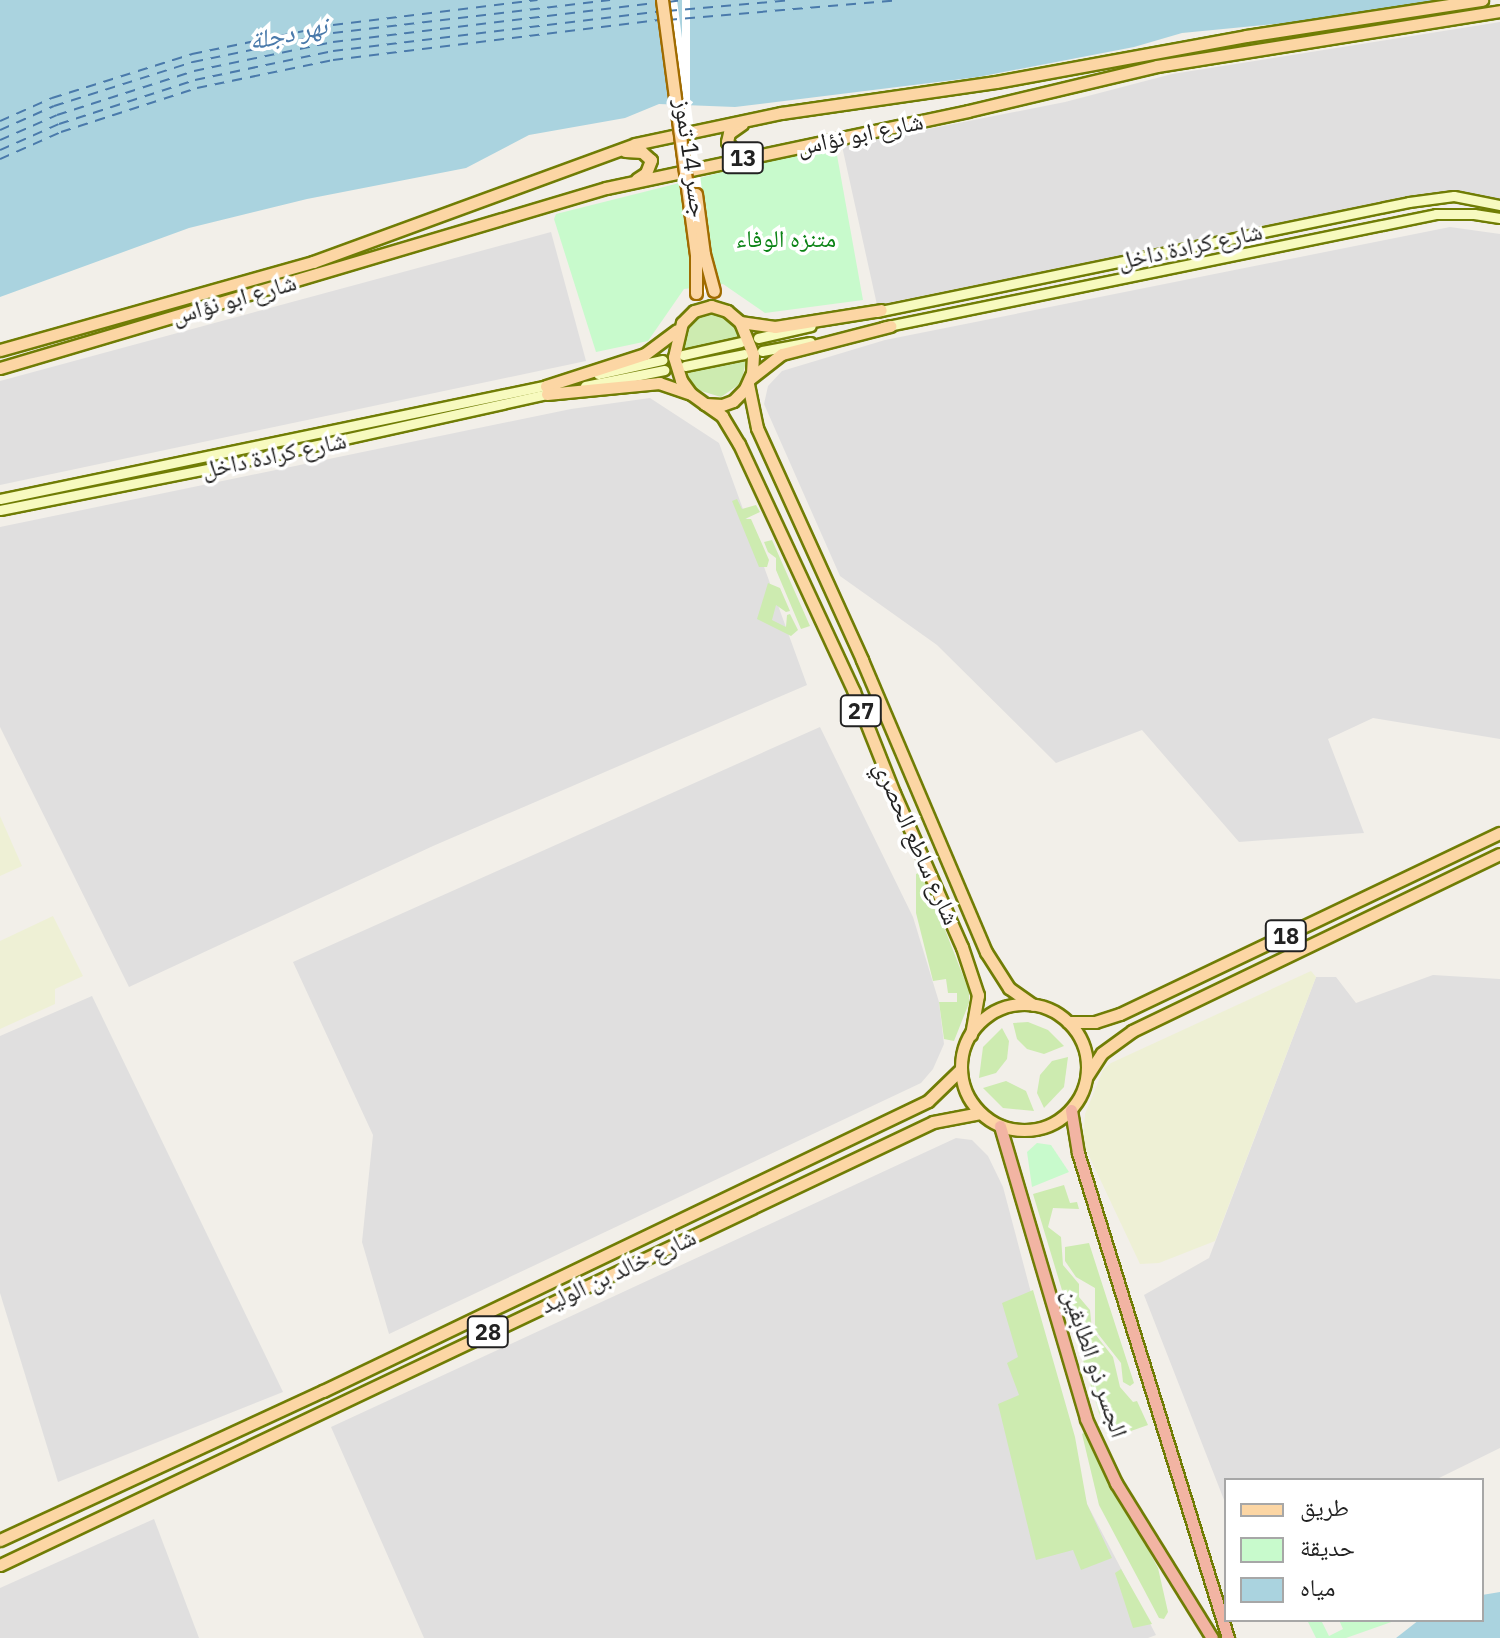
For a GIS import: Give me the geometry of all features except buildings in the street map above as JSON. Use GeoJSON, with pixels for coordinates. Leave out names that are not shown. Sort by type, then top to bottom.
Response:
{"type":"FeatureCollection","features":[{"type":"Feature","properties":{"kind":"highway","name":"الجسر ذو الطابقين"},"geometry":{"type":"LineString","coordinates":[[1071,1110],[1089,1187],[1228,1638]]}},
{"type":"Feature","properties":{"kind":"highway","name":"الجسر ذو الطابقين"},"geometry":{"type":"LineString","coordinates":[[1000,1126],[1086,1419],[1116,1483],[1212,1638]]}},
{"type":"Feature","properties":{"kind":"main road","name":"جسر 14 تموز"},"geometry":{"type":"LineString","coordinates":[[662,0],[696,256],[696,293],[690,314]]}},
{"type":"Feature","properties":{"kind":"main road","name":"جسر 14 تموز"},"geometry":{"type":"LineString","coordinates":[[670,0],[704,254],[714,291],[727,311]]}},
{"type":"Feature","properties":{"kind":"main road","name":"شارع ابو نؤاس"},"geometry":{"type":"LineString","coordinates":[[0,350],[313,262],[573,164],[635,144],[781,113],[996,82],[1246,36],[1482,0]]}},
{"type":"Feature","properties":{"kind":"main road","name":"شارع ابو نؤاس"},"geometry":{"type":"LineString","coordinates":[[0,368],[606,188],[1208,56],[1500,11]]}},
{"type":"Feature","properties":{"kind":"main road"},"geometry":{"type":"LineString","coordinates":[[781,113],[735,127],[727,137],[729,146],[743,153],[796,147]]}},
{"type":"Feature","properties":{"kind":"main road"},"geometry":{"type":"LineString","coordinates":[[573,164],[631,150],[648,155],[651,166],[640,178],[606,188]]}},
{"type":"Feature","properties":{"kind":"main road","name":"شارع كرادة داخل"},"geometry":{"type":"LineString","coordinates":[[758,338],[1409,202],[1454,196],[1500,205]]}},
{"type":"Feature","properties":{"kind":"main road","name":"شارع كرادة داخل"},"geometry":{"type":"LineString","coordinates":[[762,351],[1424,217],[1474,214],[1500,218]]}},
{"type":"Feature","properties":{"kind":"main road"},"geometry":{"type":"LineString","coordinates":[[546,390],[645,354],[660,346],[690,314],[705,307],[727,311],[740,322],[752,349],[749,382]]}},
{"type":"Feature","properties":{"kind":"main road"},"geometry":{"type":"LineString","coordinates":[[740,322],[775,327],[881,310]]}},
{"type":"Feature","properties":{"kind":"main road"},"geometry":{"type":"LineString","coordinates":[[546,390],[659,383],[691,394],[705,404],[728,404],[782,354],[890,326]]}},
{"type":"Feature","properties":{"kind":"main road"},"geometry":{"type":"LineString","coordinates":[[679,328],[675,363],[691,394]]}},
{"type":"Feature","properties":{"kind":"main road"},"geometry":{"type":"LineString","coordinates":[[683,355],[741,342]]}},
{"type":"Feature","properties":{"kind":"main road"},"geometry":{"type":"LineString","coordinates":[[685,366],[744,354]]}},
{"type":"Feature","properties":{"kind":"main road"},"geometry":{"type":"LineString","coordinates":[[546,390],[663,365]]}},
{"type":"Feature","properties":{"kind":"main road","name":"شارع ساطع الحصري"},"geometry":{"type":"LineString","coordinates":[[749,382],[757,428],[851,636],[986,952],[1009,988],[1033,1005]]}},
{"type":"Feature","properties":{"kind":"main road","name":"شارع كرادة داخل"},"geometry":{"type":"LineString","coordinates":[[0,499],[546,390]]}},
{"type":"Feature","properties":{"kind":"main road","name":"شارع كرادة داخل"},"geometry":{"type":"LineString","coordinates":[[0,510],[218,467],[546,390]]}},
{"type":"Feature","properties":{"kind":"main road","name":"شارع ساطع الحصري"},"geometry":{"type":"LineString","coordinates":[[705,404],[722,416],[739,444],[854,692],[894,793],[962,947],[978,995],[971,1034]]}},
{"type":"Feature","properties":{"kind":"main road","name":"18"},"geometry":{"type":"LineString","coordinates":[[1068,1022],[1095,1022],[1120,1014],[1500,833]]}},
{"type":"Feature","properties":{"kind":"main road","name":"18"},"geometry":{"type":"LineString","coordinates":[[1087,1076],[1102,1053],[1144,1024],[1500,854]]}},
{"type":"Feature","properties":{"kind":"main road"},"geometry":{"type":"LineString","coordinates":[[1033,1005],[1052,1011],[1068,1022],[1080,1037],[1086,1056],[1087,1076],[1071,1110],[1041,1128],[1014,1130],[1000,1126],[980,1113],[966,1093],[961,1069],[971,1034],[998,1010],[1033,1005]]}},
{"type":"Feature","properties":{"kind":"main road","name":"شارع خالد بن الوليد"},"geometry":{"type":"LineString","coordinates":[[0,1540],[358,1374],[928,1101],[961,1069]]}},
{"type":"Feature","properties":{"kind":"main road","name":"شارع خالد بن الوليد"},"geometry":{"type":"LineString","coordinates":[[0,1565],[933,1122],[980,1113]]}},
{"type":"Feature","properties":{"kind":"main road"},"geometry":{"type":"LineString","coordinates":[[358,1374],[366,1390]]}},
{"type":"Feature","properties":{"kind":"shaded area"},"geometry":{"type":"Polygon","coordinates":[[[1500,22],[1500,199],[1460,192],[1407,198],[877,305],[842,146],[1065,102],[1172,74],[1500,22]]]}},
{"type":"Feature","properties":{"kind":"shaded area"},"geometry":{"type":"Polygon","coordinates":[[[1450,227],[1500,234],[1500,739],[1373,718],[1328,739],[1364,833],[1239,842],[1142,730],[1056,763],[937,645],[840,576],[764,404],[768,386],[782,371],[885,340],[1450,227]]]}},
{"type":"Feature","properties":{"kind":"shaded area"},"geometry":{"type":"Polygon","coordinates":[[[551,232],[586,361],[0,485],[0,381],[551,232]]]}},
{"type":"Feature","properties":{"kind":"shaded area"},"geometry":{"type":"Polygon","coordinates":[[[650,398],[719,443],[807,685],[433,846],[129,987],[0,727],[0,527],[571,409],[650,398]]]}},
{"type":"Feature","properties":{"kind":"shaded area"},"geometry":{"type":"Polygon","coordinates":[[[820,727],[913,917],[939,1002],[944,1044],[933,1069],[921,1083],[389,1334],[362,1242],[373,1135],[293,962],[820,727]]]}},
{"type":"Feature","properties":{"kind":"shaded area"},"geometry":{"type":"Polygon","coordinates":[[[1433,975],[1500,979],[1500,1448],[1439,1478],[1224,1478],[1224,1500],[1144,1295],[1209,1258],[1316,977],[1336,977],[1356,1003],[1433,975]]]}},
{"type":"Feature","properties":{"kind":"shaded area"},"geometry":{"type":"Polygon","coordinates":[[[92,996],[283,1392],[58,1482],[0,1293],[0,1036],[92,996]]]}},
{"type":"Feature","properties":{"kind":"shaded area"},"geometry":{"type":"Polygon","coordinates":[[[956,1138],[972,1140],[988,1156],[1003,1187],[1087,1504],[1156,1635],[1148,1638],[424,1638],[331,1427],[956,1138]]]}},
{"type":"Feature","properties":{"kind":"shaded area"},"geometry":{"type":"Polygon","coordinates":[[[154,1519],[199,1638],[0,1638],[0,1588],[154,1519]]]}},
{"type":"Feature","properties":{"kind":"green space","name":"متنزه الوفاء"},"geometry":{"type":"Polygon","coordinates":[[[835,144],[863,300],[765,313],[723,284],[684,289],[648,341],[596,352],[554,219],[556,214],[835,144]]]}},
{"type":"Feature","properties":{"kind":"green space"},"geometry":{"type":"Polygon","coordinates":[[[706,312],[730,318],[744,339],[680,354],[687,326],[706,312]]]}},
{"type":"Feature","properties":{"kind":"green space"},"geometry":{"type":"Polygon","coordinates":[[[747,357],[741,383],[721,397],[698,390],[683,370],[747,357]]]}},
{"type":"Feature","properties":{"kind":"green space"},"geometry":{"type":"Polygon","coordinates":[[[737,499],[742,509],[756,505],[760,512],[745,519],[751,519],[769,560],[767,567],[759,567],[732,501],[737,499]]]}},
{"type":"Feature","properties":{"kind":"green space"},"geometry":{"type":"Polygon","coordinates":[[[772,540],[810,626],[801,629],[776,570],[776,558],[768,552],[764,542],[772,540]]]}},
{"type":"Feature","properties":{"kind":"green space"},"geometry":{"type":"Polygon","coordinates":[[[768,583],[780,588],[790,611],[786,612],[776,605],[772,620],[786,627],[787,615],[790,614],[798,630],[791,636],[757,619],[768,583]]]}},
{"type":"Feature","properties":{"kind":"green space"},"geometry":{"type":"Polygon","coordinates":[[[0,816],[22,866],[0,876],[0,816]]]}},
{"type":"Feature","properties":{"kind":"green space"},"geometry":{"type":"Polygon","coordinates":[[[922,871],[969,991],[969,1003],[954,1041],[944,1039],[939,1002],[957,1002],[957,993],[948,993],[946,979],[933,981],[916,913],[916,874],[922,871]]]}},
{"type":"Feature","properties":{"kind":"green space"},"geometry":{"type":"Polygon","coordinates":[[[53,916],[83,976],[55,989],[55,1004],[0,1029],[0,941],[53,916]]]}},
{"type":"Feature","properties":{"kind":"green space"},"geometry":{"type":"Polygon","coordinates":[[[1311,971],[1316,977],[1215,1241],[1159,1263],[1140,1264],[1083,1143],[1085,1114],[1103,1070],[1111,1063],[1311,971]]]}},
{"type":"Feature","properties":{"kind":"green space"},"geometry":{"type":"Polygon","coordinates":[[[1028,1022],[1048,1030],[1064,1046],[1044,1054],[1027,1049],[1017,1039],[1013,1023],[1028,1022]]]}},
{"type":"Feature","properties":{"kind":"green space"},"geometry":{"type":"Polygon","coordinates":[[[1002,1028],[1009,1041],[1007,1059],[996,1073],[979,1078],[983,1047],[1002,1028]]]}},
{"type":"Feature","properties":{"kind":"green space"},"geometry":{"type":"Polygon","coordinates":[[[1068,1057],[1064,1087],[1044,1108],[1037,1093],[1040,1075],[1052,1061],[1068,1057]]]}},
{"type":"Feature","properties":{"kind":"green space"},"geometry":{"type":"Polygon","coordinates":[[[1006,1081],[1026,1091],[1034,1111],[1003,1108],[983,1088],[1006,1081]]]}},
{"type":"Feature","properties":{"kind":"green space"},"geometry":{"type":"Polygon","coordinates":[[[1037,1143],[1051,1145],[1069,1172],[1032,1187],[1027,1152],[1037,1143]]]}},
{"type":"Feature","properties":{"kind":"green space"},"geometry":{"type":"Polygon","coordinates":[[[1064,1185],[1070,1203],[1077,1202],[1079,1209],[1053,1208],[1048,1227],[1061,1237],[1063,1265],[1079,1284],[1079,1297],[1090,1310],[1092,1330],[1113,1357],[1120,1387],[1133,1402],[1137,1401],[1148,1425],[1111,1438],[1099,1413],[1033,1194],[1064,1185]]]}},
{"type":"Feature","properties":{"kind":"green space"},"geometry":{"type":"Polygon","coordinates":[[[1089,1243],[1134,1383],[1130,1386],[1123,1382],[1121,1363],[1095,1330],[1095,1288],[1076,1277],[1065,1261],[1065,1247],[1089,1243]]]}},
{"type":"Feature","properties":{"kind":"green space"},"geometry":{"type":"Polygon","coordinates":[[[1033,1290],[1075,1437],[1087,1504],[1112,1558],[1081,1570],[1073,1550],[1036,1560],[998,1404],[1019,1395],[1007,1363],[1018,1357],[1002,1303],[1033,1290]]]}},
{"type":"Feature","properties":{"kind":"green space"},"geometry":{"type":"Polygon","coordinates":[[[1085,1432],[1158,1568],[1168,1612],[1164,1619],[1159,1618],[1099,1505],[1082,1434],[1085,1432]]]}},
{"type":"Feature","properties":{"kind":"green space"},"geometry":{"type":"Polygon","coordinates":[[[1121,1569],[1152,1624],[1133,1628],[1115,1573],[1121,1569]]]}},
{"type":"Feature","properties":{"kind":"green space"},"geometry":{"type":"Polygon","coordinates":[[[1308,1622],[1322,1622],[1329,1636],[1343,1629],[1340,1622],[1391,1622],[1346,1638],[1316,1638],[1308,1622]]]}},
{"type":"Feature","properties":{"kind":"water","name":"نهر دجلة"},"geometry":{"type":"Polygon","coordinates":[[[0,0],[1435,0],[1404,9],[1348,17],[1182,33],[1134,47],[978,77],[735,107],[659,104],[625,118],[529,135],[466,168],[307,199],[189,228],[0,297],[0,0]]]}},
{"type":"Feature","properties":{"kind":"water"},"geometry":{"type":"Polygon","coordinates":[[[1500,1592],[1500,1638],[1396,1638],[1416,1622],[1484,1622],[1484,1595],[1500,1592]]]}},
{"type":"Feature","properties":{"kind":"pier"},"geometry":{"type":"Polygon","coordinates":[[[655,0],[677,0],[713,274],[720,291],[689,294],[692,276],[655,0]]]}},
{"type":"Feature","properties":{"kind":"pier"},"geometry":{"type":"Polygon","coordinates":[[[682,0],[690,0],[690,142],[682,142],[682,0]]]}},
{"type":"Feature","properties":{"kind":"ferry route"},"geometry":{"type":"LineString","coordinates":[[0,121],[52,98],[192,54],[333,25],[537,0]]}},
{"type":"Feature","properties":{"kind":"ferry route"},"geometry":{"type":"LineString","coordinates":[[0,130],[54,106],[193,62],[333,33],[610,0]]}},
{"type":"Feature","properties":{"kind":"ferry route"},"geometry":{"type":"LineString","coordinates":[[668,2],[683,0]]}},
{"type":"Feature","properties":{"kind":"ferry route"},"geometry":{"type":"LineString","coordinates":[[667,11],[792,0]]}},
{"type":"Feature","properties":{"kind":"ferry route"},"geometry":{"type":"LineString","coordinates":[[667,20],[898,0]]}},
{"type":"Feature","properties":{"kind":"ferry route"},"geometry":{"type":"LineString","coordinates":[[0,140],[57,115],[194,71],[333,42],[657,3]]}},
{"type":"Feature","properties":{"kind":"ferry route"},"geometry":{"type":"LineString","coordinates":[[0,150],[59,124],[195,80],[333,51],[657,12]]}},
{"type":"Feature","properties":{"kind":"ferry route"},"geometry":{"type":"LineString","coordinates":[[0,159],[61,132],[197,88],[333,60],[661,20]]}}]}
